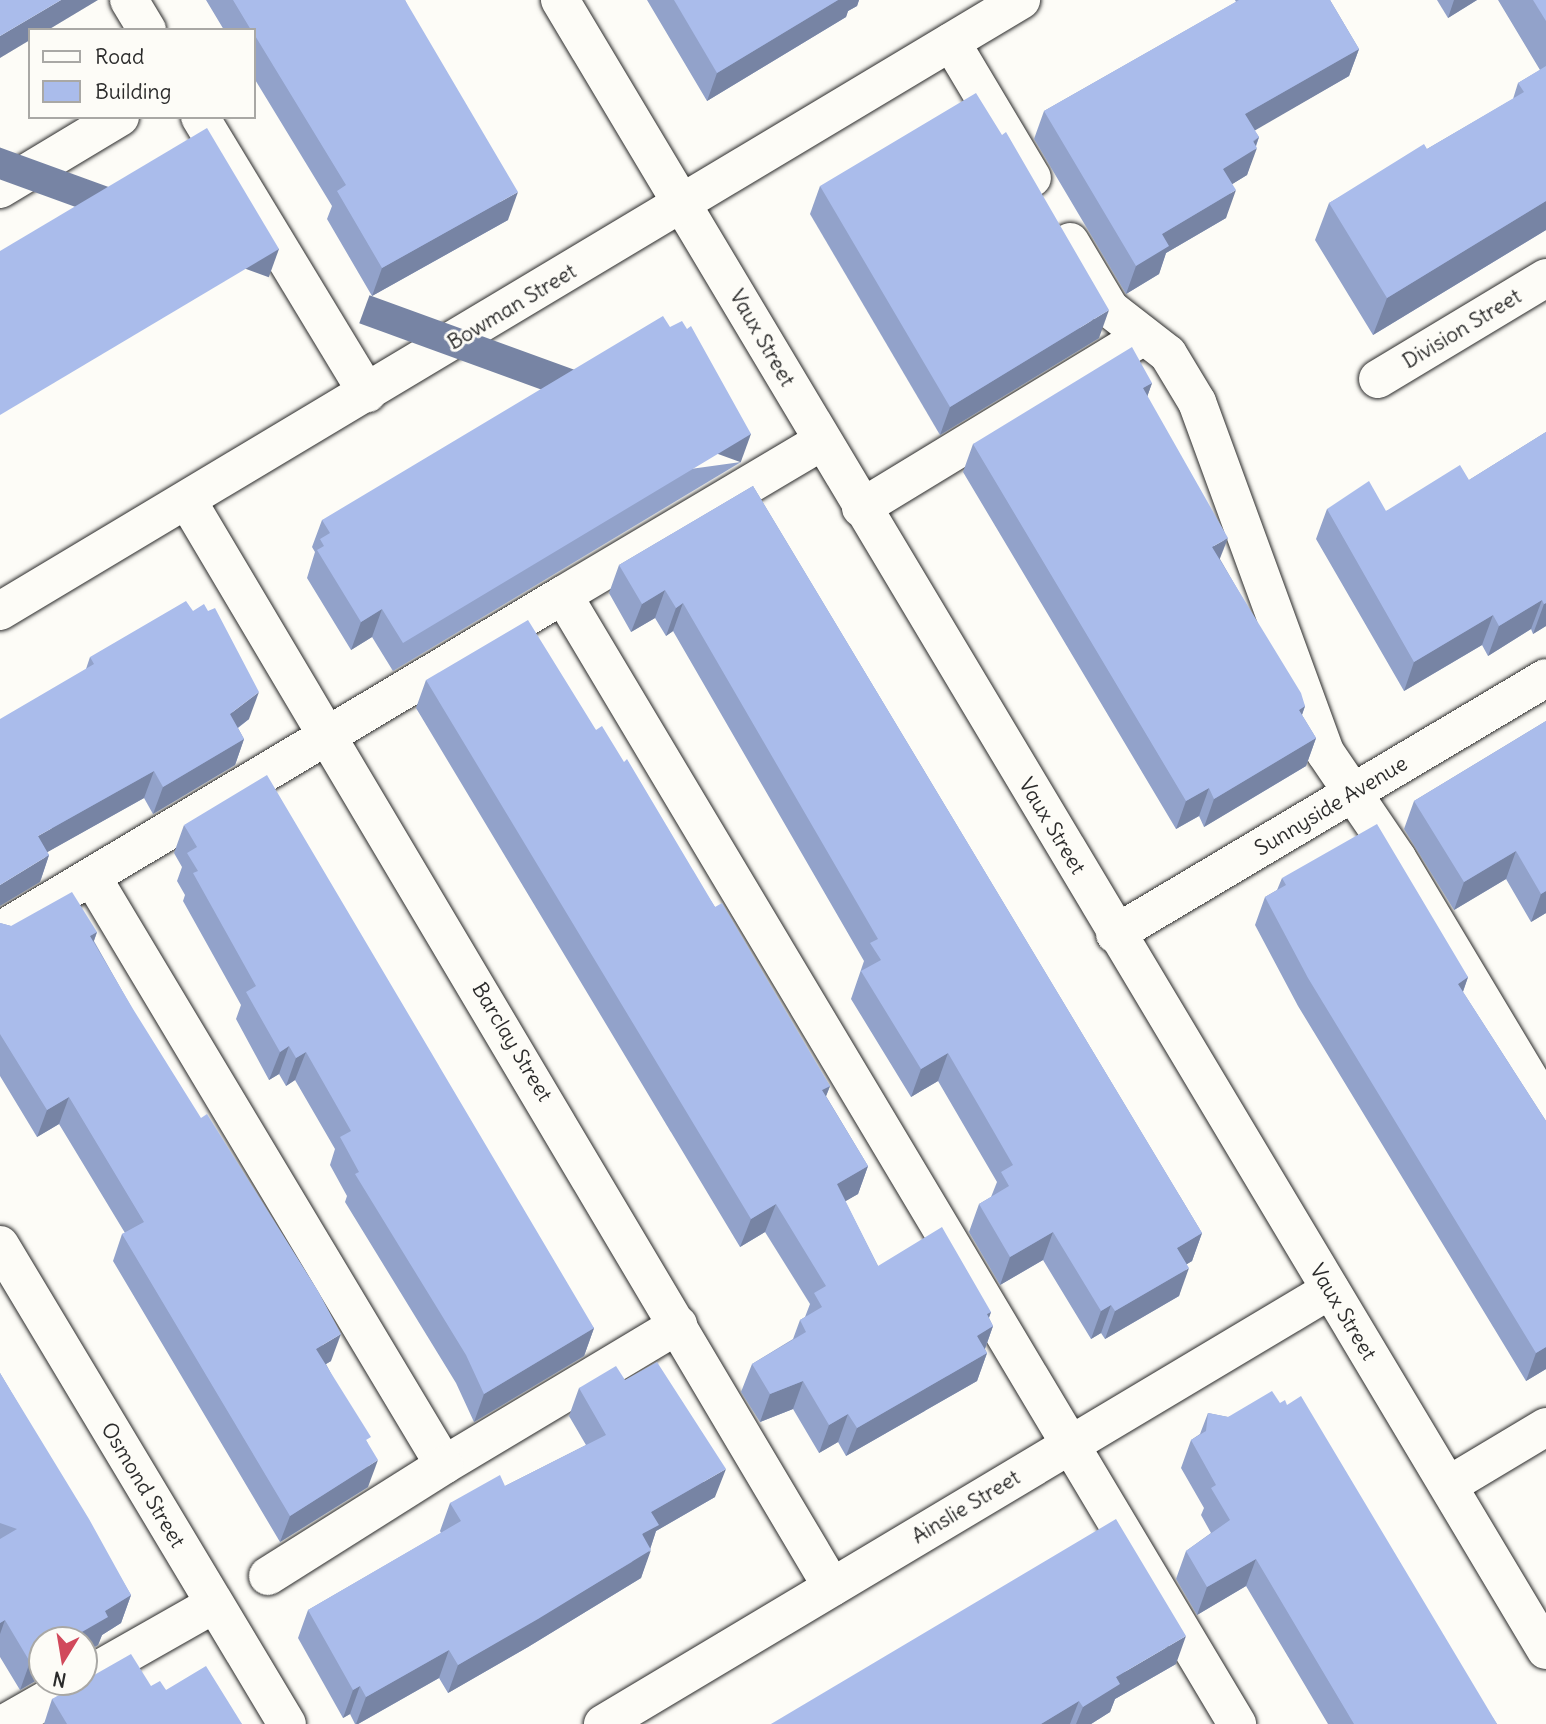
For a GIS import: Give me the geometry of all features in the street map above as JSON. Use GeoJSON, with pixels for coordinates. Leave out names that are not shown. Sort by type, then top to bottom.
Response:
{"type":"FeatureCollection","features":[{"type":"Feature","properties":{"kind":"street"},"geometry":{"type":"LineString","coordinates":[[129,0],[146,28]]}},
{"type":"Feature","properties":{"kind":"street","name":"Vaux Street"},"geometry":{"type":"LineString","coordinates":[[560,0],[1115,934],[1546,1650]]}},
{"type":"Feature","properties":{"kind":"street","name":"Bowman Street"},"geometry":{"type":"LineString","coordinates":[[0,611],[682,207],[1021,0]]}},
{"type":"Feature","properties":{"kind":"street"},"geometry":{"type":"LineString","coordinates":[[951,42],[1110,309],[1168,354],[1197,402],[1325,752],[1350,795],[1397,858],[1546,1107]]}},
{"type":"Feature","properties":{"kind":"street"},"geometry":{"type":"LineString","coordinates":[[0,189],[117,119]]}},
{"type":"Feature","properties":{"kind":"street"},"geometry":{"type":"LineString","coordinates":[[201,119],[367,393]]}},
{"type":"Feature","properties":{"kind":"street","name":"Division Street"},"geometry":{"type":"LineString","coordinates":[[1378,379],[1546,278]]}},
{"type":"Feature","properties":{"kind":"street"},"geometry":{"type":"LineString","coordinates":[[861,508],[1144,336]]}},
{"type":"Feature","properties":{"kind":"street"},"geometry":{"type":"LineString","coordinates":[[0,931],[821,442]]}},
{"type":"Feature","properties":{"kind":"street","name":"Barclay Street"},"geometry":{"type":"LineString","coordinates":[[187,500],[330,735],[832,1587]]}},
{"type":"Feature","properties":{"kind":"street"},"geometry":{"type":"LineString","coordinates":[[563,595],[1069,1445],[1230,1722]]}},
{"type":"Feature","properties":{"kind":"street","name":"Sunnyside Avenue"},"geometry":{"type":"LineString","coordinates":[[1115,934],[1546,678]]}},
{"type":"Feature","properties":{"kind":"street"},"geometry":{"type":"LineString","coordinates":[[93,877],[444,1465]]}},
{"type":"Feature","properties":{"kind":"street","name":"Osmond Street"},"geometry":{"type":"LineString","coordinates":[[0,1245],[287,1724]]}},
{"type":"Feature","properties":{"kind":"street","name":"Ainslie Street"},"geometry":{"type":"LineString","coordinates":[[603,1724],[1330,1290]]}},
{"type":"Feature","properties":{"kind":"street"},"geometry":{"type":"LineString","coordinates":[[268,1576],[444,1465],[678,1325]]}},
{"type":"Feature","properties":{"kind":"street"},"geometry":{"type":"LineString","coordinates":[[1449,1485],[1546,1427]]}},
{"type":"Feature","properties":{"kind":"street"},"geometry":{"type":"LineString","coordinates":[[98,1670],[214,1604]]}},
{"type":"Feature","properties":{"kind":"street"},"geometry":{"type":"LineString","coordinates":[[4,1724],[53,1696]]}},
{"type":"Feature","properties":{"kind":"building"},"geometry":{"type":"Polygon","coordinates":[[[0,0],[61,0],[0,36],[0,0]]]}},
{"type":"Feature","properties":{"kind":"building"},"geometry":{"type":"Polygon","coordinates":[[[233,0],[405,0],[518,192],[382,268],[337,191],[346,185],[256,37],[256,28],[250,28],[233,0]]]}},
{"type":"Feature","properties":{"kind":"building"},"geometry":{"type":"Polygon","coordinates":[[[674,0],[838,0],[717,73],[674,0]]]}},
{"type":"Feature","properties":{"kind":"building"},"geometry":{"type":"Polygon","coordinates":[[[1239,0],[1330,0],[1359,49],[1245,114],[1259,137],[1253,141],[1257,148],[1223,169],[1236,190],[1162,234],[1169,246],[1136,266],[1044,111],[1239,0]]]}},
{"type":"Feature","properties":{"kind":"building"},"geometry":{"type":"Polygon","coordinates":[[[1533,0],[1546,0],[1546,21],[1533,0]]]}},
{"type":"Feature","properties":{"kind":"building"},"geometry":{"type":"Polygon","coordinates":[[[1546,66],[1546,201],[1387,298],[1329,203],[1424,144],[1427,149],[1524,92],[1518,83],[1546,66]]]}},
{"type":"Feature","properties":{"kind":"building"},"geometry":{"type":"Polygon","coordinates":[[[976,93],[1002,135],[1006,132],[1109,310],[950,407],[820,186],[976,93]]]}},
{"type":"Feature","properties":{"kind":"building"},"geometry":{"type":"Polygon","coordinates":[[[207,128],[279,249],[0,415],[0,251],[207,128]]]}},
{"type":"Feature","properties":{"kind":"building"},"geometry":{"type":"Polygon","coordinates":[[[663,316],[670,327],[682,321],[687,329],[691,326],[751,434],[403,643],[382,609],[361,622],[317,550],[324,546],[320,539],[330,533],[322,520],[663,316]]]}},
{"type":"Feature","properties":{"kind":"building"},"geometry":{"type":"Polygon","coordinates":[[[1132,347],[1152,383],[1143,388],[1228,538],[1212,547],[1301,693],[1305,706],[1299,710],[1316,738],[1214,799],[1209,788],[1186,801],[973,444],[1132,347]]]}},
{"type":"Feature","properties":{"kind":"building"},"geometry":{"type":"Polygon","coordinates":[[[1546,432],[1546,603],[1542,600],[1499,626],[1493,615],[1414,662],[1327,509],[1369,481],[1386,511],[1460,465],[1469,480],[1546,432]]]}},
{"type":"Feature","properties":{"kind":"building"},"geometry":{"type":"Polygon","coordinates":[[[753,486],[1202,1233],[1177,1248],[1189,1268],[1115,1311],[1111,1305],[1101,1311],[1053,1232],[1010,1257],[979,1204],[1009,1186],[1001,1172],[1013,1165],[948,1053],[921,1069],[861,971],[881,960],[870,943],[878,939],[683,603],[676,608],[665,590],[642,604],[619,565],[753,486]]]}},
{"type":"Feature","properties":{"kind":"building"},"geometry":{"type":"Polygon","coordinates":[[[186,601],[193,611],[204,604],[208,611],[215,608],[259,692],[230,714],[244,739],[163,787],[154,771],[38,836],[49,855],[0,885],[0,719],[94,664],[90,657],[186,601]]]}},
{"type":"Feature","properties":{"kind":"building"},"geometry":{"type":"Polygon","coordinates":[[[528,620],[596,730],[602,726],[624,762],[627,759],[715,907],[722,903],[830,1086],[822,1090],[868,1166],[837,1184],[878,1266],[942,1227],[991,1312],[987,1314],[993,1326],[977,1336],[987,1353],[857,1428],[848,1414],[829,1425],[803,1381],[770,1394],[752,1364],[806,1332],[800,1320],[822,1307],[814,1293],[826,1286],[776,1204],[751,1219],[426,680],[528,620]]]}},
{"type":"Feature","properties":{"kind":"building"},"geometry":{"type":"Polygon","coordinates":[[[1546,721],[1546,891],[1541,894],[1516,851],[1464,882],[1414,801],[1546,721]]]}},
{"type":"Feature","properties":{"kind":"building"},"geometry":{"type":"Polygon","coordinates":[[[267,775],[594,1328],[484,1394],[466,1355],[355,1174],[359,1172],[340,1137],[351,1131],[306,1052],[296,1058],[289,1046],[280,1052],[246,992],[256,986],[193,873],[198,871],[187,853],[197,847],[184,825],[267,775]]]}},
{"type":"Feature","properties":{"kind":"building"},"geometry":{"type":"Polygon","coordinates":[[[1377,824],[1468,977],[1458,984],[1546,1121],[1546,1347],[1536,1353],[1308,978],[1265,897],[1286,885],[1282,878],[1377,824]]]}},
{"type":"Feature","properties":{"kind":"building"},"geometry":{"type":"Polygon","coordinates":[[[72,892],[97,932],[90,936],[133,1009],[201,1118],[207,1114],[318,1291],[341,1334],[316,1349],[371,1437],[366,1440],[378,1460],[290,1516],[122,1234],[144,1222],[69,1097],[47,1110],[0,1034],[0,923],[11,926],[72,892]]]}},
{"type":"Feature","properties":{"kind":"building"},"geometry":{"type":"Polygon","coordinates":[[[657,1362],[726,1469],[651,1512],[659,1525],[642,1534],[651,1550],[458,1665],[449,1650],[366,1697],[360,1686],[353,1690],[308,1610],[461,1521],[450,1503],[500,1475],[505,1486],[606,1435],[579,1388],[616,1366],[625,1380],[657,1362]]]}},
{"type":"Feature","properties":{"kind":"building"},"geometry":{"type":"Polygon","coordinates":[[[0,1373],[89,1519],[131,1595],[105,1611],[108,1617],[92,1626],[28,1626],[28,1659],[5,1620],[0,1623],[0,1539],[17,1529],[0,1523],[0,1373]]]}},
{"type":"Feature","properties":{"kind":"building"},"geometry":{"type":"Polygon","coordinates":[[[1272,1391],[1280,1403],[1285,1400],[1287,1405],[1301,1396],[1497,1724],[1354,1724],[1256,1559],[1207,1587],[1186,1551],[1230,1520],[1211,1488],[1216,1485],[1191,1440],[1206,1431],[1208,1413],[1228,1417],[1272,1391]]]}},
{"type":"Feature","properties":{"kind":"building"},"geometry":{"type":"Polygon","coordinates":[[[1116,1519],[1186,1636],[1116,1677],[1120,1684],[1083,1707],[1079,1701],[1041,1724],[771,1724],[1116,1519]]]}},
{"type":"Feature","properties":{"kind":"building"},"geometry":{"type":"Polygon","coordinates":[[[131,1654],[151,1686],[160,1681],[166,1690],[206,1666],[242,1724],[67,1724],[52,1699],[57,1696],[98,1696],[98,1673],[131,1654]]]}}]}
